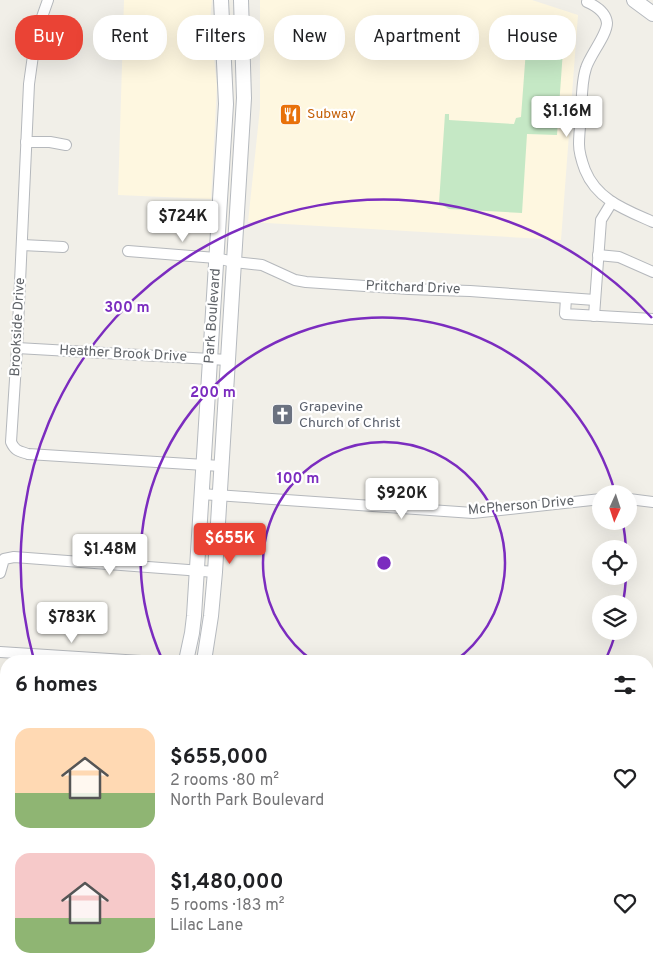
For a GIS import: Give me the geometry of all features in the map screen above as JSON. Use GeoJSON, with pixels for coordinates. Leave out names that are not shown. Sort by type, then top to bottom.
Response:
{"type":"FeatureCollection","features":[{"type":"Feature","properties":{"kind":"main road","name":"Park Boulevard"},"geometry":{"type":"LineString","coordinates":[[187,655],[192,633],[197,571],[226,99],[221,0]]}},
{"type":"Feature","properties":{"kind":"main road","name":"Park Boulevard"},"geometry":{"type":"LineString","coordinates":[[205,655],[215,572],[244,98],[241,0]]}},
{"type":"Feature","properties":{"kind":"main road"},"geometry":{"type":"LineString","coordinates":[[634,0],[653,14]]}},
{"type":"Feature","properties":{"kind":"main road"},"geometry":{"type":"LineString","coordinates":[[226,99],[244,98]]}},
{"type":"Feature","properties":{"kind":"street","name":"Brookside Drive"},"geometry":{"type":"LineString","coordinates":[[43,15],[48,0]]}},
{"type":"Feature","properties":{"kind":"street"},"geometry":{"type":"LineString","coordinates":[[587,2],[603,12],[607,25],[584,73],[579,143],[582,163],[591,182],[598,191],[612,202],[653,222]]}},
{"type":"Feature","properties":{"kind":"street","name":"Brookside Drive"},"geometry":{"type":"LineString","coordinates":[[32,60],[29,84],[11,442],[14,448],[28,454],[221,466]]}},
{"type":"Feature","properties":{"kind":"street"},"geometry":{"type":"LineString","coordinates":[[26,142],[50,142],[66,145]]}},
{"type":"Feature","properties":{"kind":"street"},"geometry":{"type":"LineString","coordinates":[[594,316],[601,220],[612,202]]}},
{"type":"Feature","properties":{"kind":"street"},"geometry":{"type":"LineString","coordinates":[[22,245],[63,247]]}},
{"type":"Feature","properties":{"kind":"street","name":"Pritchard Drive"},"geometry":{"type":"LineString","coordinates":[[128,251],[216,258],[262,265],[295,280],[306,282],[595,300]]}},
{"type":"Feature","properties":{"kind":"street"},"geometry":{"type":"LineString","coordinates":[[598,255],[619,257],[653,272]]}},
{"type":"Feature","properties":{"kind":"street"},"geometry":{"type":"LineString","coordinates":[[566,298],[565,314],[653,320]]}},
{"type":"Feature","properties":{"kind":"street","name":"Heather Brook Drive"},"geometry":{"type":"LineString","coordinates":[[17,348],[228,360]]}},
{"type":"Feature","properties":{"kind":"street","name":"McPherson Drive"},"geometry":{"type":"LineString","coordinates":[[202,494],[473,513],[592,500]]}},
{"type":"Feature","properties":{"kind":"street"},"geometry":{"type":"LineString","coordinates":[[638,501],[653,502]]}},
{"type":"Feature","properties":{"kind":"street"},"geometry":{"type":"LineString","coordinates":[[0,574],[4,559],[14,557],[215,572]]}},
{"type":"Feature","properties":{"kind":"street"},"geometry":{"type":"LineString","coordinates":[[0,652],[47,655]]}},
{"type":"Feature","properties":{"kind":"shaded area"},"geometry":{"type":"Polygon","coordinates":[[[124,0],[212,0],[210,15],[177,15],[177,60],[214,60],[217,86],[211,199],[118,195],[122,60],[167,60],[167,15],[124,15],[124,0]]]}},
{"type":"Feature","properties":{"kind":"shaded area"},"geometry":{"type":"Polygon","coordinates":[[[260,0],[532,0],[578,15],[576,41],[576,15],[489,15],[489,60],[575,60],[561,240],[248,222],[260,108],[260,60],[264,60],[264,15],[260,15],[260,0]]]}},
{"type":"Feature","properties":{"kind":"green space"},"geometry":{"type":"Polygon","coordinates":[[[525,60],[562,60],[557,135],[527,134],[522,213],[449,209],[439,203],[445,114],[449,114],[449,120],[514,124],[516,118],[521,117],[525,60]]]}},
{"type":"Feature","properties":{"kind":"place","name":"Subway"},"geometry":{"type":"Point","coordinates":[291,114]}},
{"type":"Feature","properties":{"kind":"place","name":"Grapevine Church of Christ"},"geometry":{"type":"Point","coordinates":[283,415]}}]}
